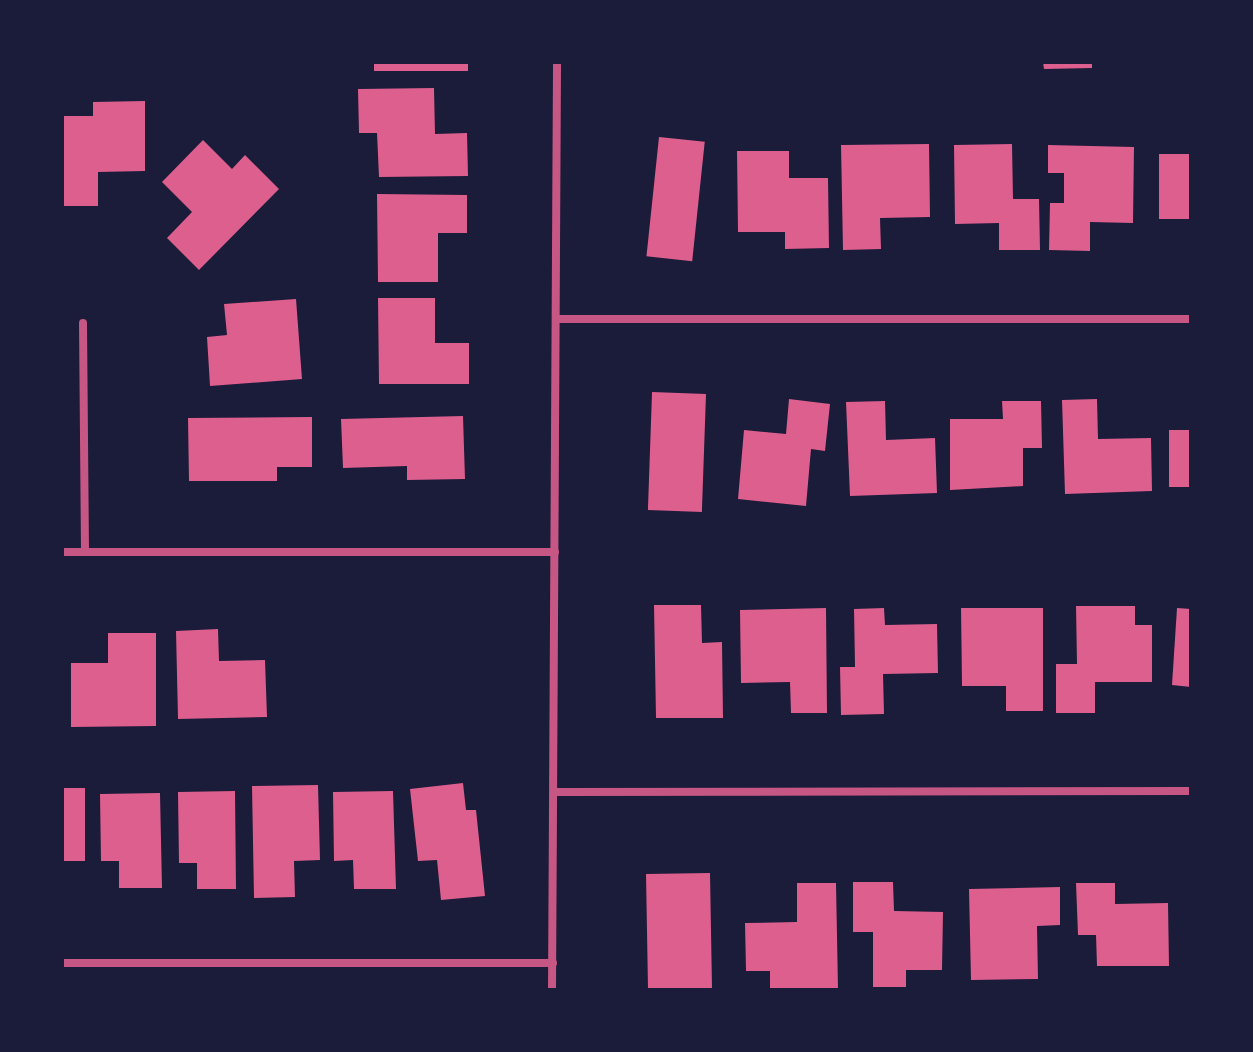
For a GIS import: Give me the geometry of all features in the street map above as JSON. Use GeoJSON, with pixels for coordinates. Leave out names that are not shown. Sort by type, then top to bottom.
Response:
{"type":"FeatureCollection","features":[{"type":"Feature","properties":{"kind":"street"},"geometry":{"type":"LineString","coordinates":[[552,990],[556,792],[557,62]]}},
{"type":"Feature","properties":{"kind":"street"},"geometry":{"type":"LineString","coordinates":[[556,319],[1191,319]]}},
{"type":"Feature","properties":{"kind":"street"},"geometry":{"type":"LineString","coordinates":[[83,323],[85,552]]}},
{"type":"Feature","properties":{"kind":"street"},"geometry":{"type":"LineString","coordinates":[[62,552],[555,552]]}},
{"type":"Feature","properties":{"kind":"street"},"geometry":{"type":"LineString","coordinates":[[556,792],[1191,791]]}},
{"type":"Feature","properties":{"kind":"street"},"geometry":{"type":"LineString","coordinates":[[62,963],[553,963]]}},
{"type":"Feature","properties":{"kind":"building"},"geometry":{"type":"Polygon","coordinates":[[[374,62],[468,62],[468,71],[374,71],[374,62]]]}},
{"type":"Feature","properties":{"kind":"building"},"geometry":{"type":"Polygon","coordinates":[[[1043,62],[1092,62],[1092,68],[1044,69],[1043,62]]]}},
{"type":"Feature","properties":{"kind":"building"},"geometry":{"type":"Polygon","coordinates":[[[434,88],[435,134],[467,133],[468,176],[379,177],[377,133],[359,133],[358,89],[434,88]]]}},
{"type":"Feature","properties":{"kind":"building"},"geometry":{"type":"Polygon","coordinates":[[[145,101],[145,171],[98,172],[98,206],[62,206],[62,116],[93,116],[93,102],[145,101]]]}},
{"type":"Feature","properties":{"kind":"building"},"geometry":{"type":"Polygon","coordinates":[[[659,137],[705,142],[692,261],[646,256],[659,137]]]}},
{"type":"Feature","properties":{"kind":"building"},"geometry":{"type":"Polygon","coordinates":[[[203,140],[232,169],[245,155],[279,189],[199,270],[167,238],[192,212],[162,182],[203,140]]]}},
{"type":"Feature","properties":{"kind":"building"},"geometry":{"type":"Polygon","coordinates":[[[929,144],[930,217],[880,218],[881,249],[843,250],[841,145],[929,144]]]}},
{"type":"Feature","properties":{"kind":"building"},"geometry":{"type":"Polygon","coordinates":[[[1012,144],[1013,199],[1039,199],[1040,250],[999,250],[999,223],[955,224],[954,145],[1012,144]]]}},
{"type":"Feature","properties":{"kind":"building"},"geometry":{"type":"Polygon","coordinates":[[[1048,145],[1134,147],[1133,223],[1090,222],[1090,251],[1049,250],[1050,203],[1064,203],[1064,173],[1048,173],[1048,145]]]}},
{"type":"Feature","properties":{"kind":"building"},"geometry":{"type":"Polygon","coordinates":[[[737,151],[789,151],[789,178],[828,178],[829,248],[785,249],[785,232],[738,232],[737,151]]]}},
{"type":"Feature","properties":{"kind":"building"},"geometry":{"type":"Polygon","coordinates":[[[1159,154],[1191,154],[1191,219],[1159,219],[1159,154]]]}},
{"type":"Feature","properties":{"kind":"building"},"geometry":{"type":"Polygon","coordinates":[[[377,194],[467,195],[467,233],[438,233],[438,282],[378,282],[377,194]]]}},
{"type":"Feature","properties":{"kind":"building"},"geometry":{"type":"Polygon","coordinates":[[[378,298],[435,298],[435,343],[469,343],[469,384],[379,384],[378,298]]]}},
{"type":"Feature","properties":{"kind":"building"},"geometry":{"type":"Polygon","coordinates":[[[296,299],[302,379],[210,386],[207,337],[227,335],[224,304],[296,299]]]}},
{"type":"Feature","properties":{"kind":"building"},"geometry":{"type":"Polygon","coordinates":[[[652,392],[706,394],[702,512],[648,510],[652,392]]]}},
{"type":"Feature","properties":{"kind":"building"},"geometry":{"type":"Polygon","coordinates":[[[789,399],[830,404],[825,451],[811,449],[806,506],[738,499],[744,430],[786,434],[789,399]]]}},
{"type":"Feature","properties":{"kind":"building"},"geometry":{"type":"Polygon","coordinates":[[[1097,399],[1098,439],[1151,438],[1152,491],[1065,494],[1062,400],[1097,399]]]}},
{"type":"Feature","properties":{"kind":"building"},"geometry":{"type":"Polygon","coordinates":[[[885,401],[886,440],[935,438],[937,493],[850,496],[846,402],[885,401]]]}},
{"type":"Feature","properties":{"kind":"building"},"geometry":{"type":"Polygon","coordinates":[[[1002,401],[1041,401],[1042,448],[1023,448],[1023,486],[950,490],[950,419],[1003,419],[1002,401]]]}},
{"type":"Feature","properties":{"kind":"building"},"geometry":{"type":"Polygon","coordinates":[[[463,416],[465,479],[407,480],[407,466],[343,468],[341,419],[463,416]]]}},
{"type":"Feature","properties":{"kind":"building"},"geometry":{"type":"Polygon","coordinates":[[[312,417],[312,467],[277,467],[277,481],[189,481],[188,418],[312,417]]]}},
{"type":"Feature","properties":{"kind":"building"},"geometry":{"type":"Polygon","coordinates":[[[1169,430],[1191,430],[1191,487],[1169,487],[1169,430]]]}},
{"type":"Feature","properties":{"kind":"building"},"geometry":{"type":"Polygon","coordinates":[[[654,605],[701,605],[702,643],[722,642],[723,718],[656,718],[654,605]]]}},
{"type":"Feature","properties":{"kind":"building"},"geometry":{"type":"Polygon","coordinates":[[[1076,606],[1135,606],[1135,625],[1152,625],[1152,682],[1095,682],[1095,713],[1056,713],[1056,664],[1077,664],[1076,606]]]}},
{"type":"Feature","properties":{"kind":"building"},"geometry":{"type":"Polygon","coordinates":[[[826,608],[827,713],[791,713],[790,682],[741,683],[740,610],[826,608]]]}},
{"type":"Feature","properties":{"kind":"building"},"geometry":{"type":"Polygon","coordinates":[[[884,608],[885,625],[937,624],[938,673],[883,674],[884,714],[841,715],[840,667],[855,667],[854,609],[884,608]]]}},
{"type":"Feature","properties":{"kind":"building"},"geometry":{"type":"Polygon","coordinates":[[[961,608],[1043,608],[1043,711],[1006,711],[1006,686],[962,686],[961,608]]]}},
{"type":"Feature","properties":{"kind":"building"},"geometry":{"type":"Polygon","coordinates":[[[1177,608],[1191,609],[1191,687],[1172,685],[1177,608]]]}},
{"type":"Feature","properties":{"kind":"building"},"geometry":{"type":"Polygon","coordinates":[[[218,629],[219,661],[265,660],[267,717],[178,719],[176,631],[218,629]]]}},
{"type":"Feature","properties":{"kind":"building"},"geometry":{"type":"Polygon","coordinates":[[[108,633],[156,633],[156,726],[71,727],[71,663],[108,663],[108,633]]]}},
{"type":"Feature","properties":{"kind":"building"},"geometry":{"type":"Polygon","coordinates":[[[463,783],[466,810],[476,810],[485,896],[441,900],[437,860],[418,861],[410,789],[463,783]]]}},
{"type":"Feature","properties":{"kind":"building"},"geometry":{"type":"Polygon","coordinates":[[[318,785],[320,860],[294,861],[295,897],[254,898],[252,786],[318,785]]]}},
{"type":"Feature","properties":{"kind":"building"},"geometry":{"type":"Polygon","coordinates":[[[62,788],[85,788],[85,861],[62,861],[62,788]]]}},
{"type":"Feature","properties":{"kind":"building"},"geometry":{"type":"Polygon","coordinates":[[[235,791],[236,889],[197,889],[197,863],[179,863],[178,792],[235,791]]]}},
{"type":"Feature","properties":{"kind":"building"},"geometry":{"type":"Polygon","coordinates":[[[393,791],[396,889],[354,889],[353,860],[334,861],[333,792],[393,791]]]}},
{"type":"Feature","properties":{"kind":"building"},"geometry":{"type":"Polygon","coordinates":[[[160,793],[162,888],[119,888],[119,861],[101,861],[100,794],[160,793]]]}},
{"type":"Feature","properties":{"kind":"building"},"geometry":{"type":"Polygon","coordinates":[[[710,873],[712,990],[648,990],[646,874],[710,873]]]}},
{"type":"Feature","properties":{"kind":"building"},"geometry":{"type":"Polygon","coordinates":[[[853,882],[893,882],[894,911],[943,912],[942,970],[906,970],[906,987],[873,987],[873,932],[853,932],[853,882]]]}},
{"type":"Feature","properties":{"kind":"building"},"geometry":{"type":"Polygon","coordinates":[[[797,883],[836,883],[838,989],[770,990],[770,971],[746,971],[745,923],[797,922],[797,883]]]}},
{"type":"Feature","properties":{"kind":"building"},"geometry":{"type":"Polygon","coordinates":[[[1076,883],[1115,883],[1115,904],[1168,903],[1169,966],[1097,966],[1096,935],[1078,935],[1076,883]]]}},
{"type":"Feature","properties":{"kind":"building"},"geometry":{"type":"Polygon","coordinates":[[[1060,887],[1060,925],[1037,926],[1038,979],[971,980],[969,889],[1060,887]]]}}]}
